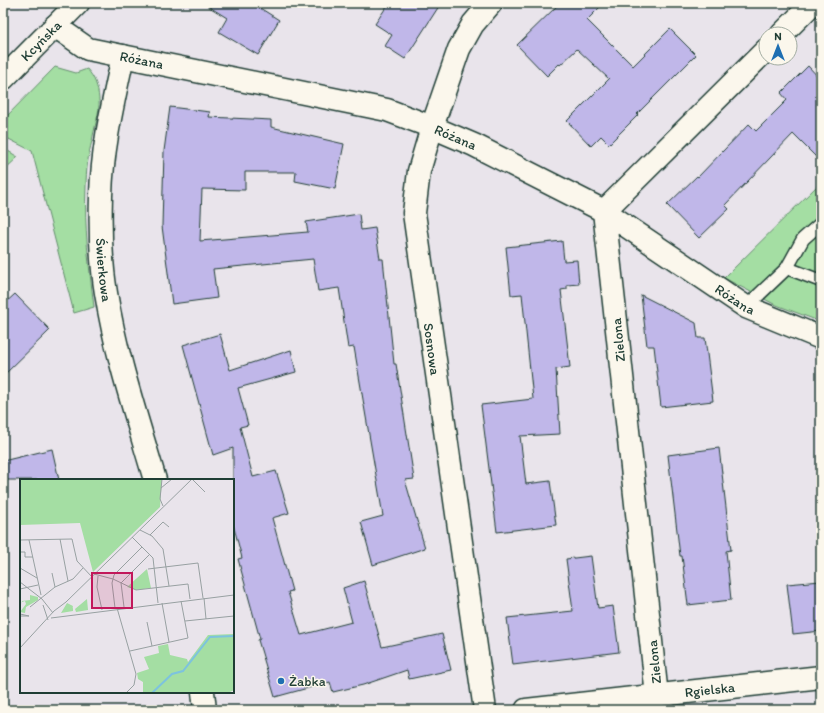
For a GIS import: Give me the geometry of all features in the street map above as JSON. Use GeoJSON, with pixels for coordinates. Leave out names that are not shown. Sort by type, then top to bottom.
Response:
{"type":"FeatureCollection","features":[{"type":"Feature","properties":{"kind":"street","name":"Kcyńska"},"geometry":{"type":"LineString","coordinates":[[3,79],[78,3]]}},
{"type":"Feature","properties":{"kind":"street","name":"Sosnowa"},"geometry":{"type":"LineString","coordinates":[[485,710],[414,213],[419,171],[432,127],[459,49],[473,24],[491,3]]}},
{"type":"Feature","properties":{"kind":"street"},"geometry":{"type":"LineString","coordinates":[[790,26],[814,3]]}},
{"type":"Feature","properties":{"kind":"street","name":"Różana"},"geometry":{"type":"LineString","coordinates":[[55,26],[88,49],[387,110],[432,127],[474,145],[604,211],[746,307],[821,338]]}},
{"type":"Feature","properties":{"kind":"street","name":"Świerkowa"},"geometry":{"type":"LineString","coordinates":[[123,56],[107,132],[102,167],[100,197],[101,233],[106,292],[115,340],[154,479]]}},
{"type":"Feature","properties":{"kind":"street"},"geometry":{"type":"LineString","coordinates":[[604,211],[758,58]]}},
{"type":"Feature","properties":{"kind":"street","name":"Zielona"},"geometry":{"type":"LineString","coordinates":[[604,211],[657,696]]}},
{"type":"Feature","properties":{"kind":"street","name":"Rgielska"},"geometry":{"type":"LineString","coordinates":[[526,710],[821,677]]}},
{"type":"Feature","properties":{"kind":"street"},"geometry":{"type":"LineString","coordinates":[[203,693],[205,710]]}},
{"type":"Feature","properties":{"kind":"lane"},"geometry":{"type":"LineString","coordinates":[[746,307],[787,268],[803,239],[821,222]]}},
{"type":"Feature","properties":{"kind":"lane"},"geometry":{"type":"LineString","coordinates":[[787,268],[821,281]]}},
{"type":"Feature","properties":{"kind":"green space"},"geometry":{"type":"Polygon","coordinates":[[[55,67],[76,73],[87,69],[96,83],[99,99],[98,115],[89,152],[86,175],[87,247],[94,307],[74,313],[32,151],[3,136],[3,120],[55,67]]]}},
{"type":"Feature","properties":{"kind":"green space"},"geometry":{"type":"Polygon","coordinates":[[[3,148],[18,157],[3,171],[3,148]]]}},
{"type":"Feature","properties":{"kind":"green space"},"geometry":{"type":"Polygon","coordinates":[[[821,182],[821,322],[774,304],[724,278],[821,182]]]}},
{"type":"Feature","properties":{"kind":"building"},"geometry":{"type":"Polygon","coordinates":[[[203,3],[252,3],[279,20],[258,55],[219,32],[227,18],[203,3]]]}},
{"type":"Feature","properties":{"kind":"building"},"geometry":{"type":"Polygon","coordinates":[[[389,3],[441,3],[405,59],[385,46],[392,35],[375,24],[389,3]]]}},
{"type":"Feature","properties":{"kind":"building"},"geometry":{"type":"Polygon","coordinates":[[[560,3],[604,3],[587,20],[633,66],[670,29],[696,55],[609,144],[601,136],[591,146],[567,121],[609,79],[577,49],[547,76],[517,45],[560,3]]]}},
{"type":"Feature","properties":{"kind":"building"},"geometry":{"type":"Polygon","coordinates":[[[808,66],[821,80],[821,162],[793,134],[725,205],[729,209],[699,238],[667,205],[697,176],[698,177],[749,124],[756,131],[787,100],[781,93],[808,66]]]}},
{"type":"Feature","properties":{"kind":"building"},"geometry":{"type":"Polygon","coordinates":[[[170,107],[210,112],[209,117],[271,120],[271,127],[344,144],[335,189],[295,181],[296,172],[245,172],[245,190],[202,189],[200,241],[308,232],[306,222],[359,214],[361,230],[375,228],[380,259],[383,259],[394,364],[396,364],[414,479],[405,480],[425,548],[373,565],[361,522],[383,516],[354,347],[348,348],[339,288],[318,291],[313,259],[213,269],[217,298],[172,304],[162,226],[164,151],[170,107]]]}},
{"type":"Feature","properties":{"kind":"building"},"geometry":{"type":"Polygon","coordinates":[[[562,241],[564,261],[577,260],[579,284],[567,285],[567,289],[561,290],[570,367],[556,369],[560,434],[520,436],[526,484],[550,481],[556,525],[497,532],[481,405],[533,399],[522,294],[511,295],[506,247],[562,241]]]}},
{"type":"Feature","properties":{"kind":"building"},"geometry":{"type":"Polygon","coordinates":[[[15,294],[50,330],[3,376],[3,305],[15,294]]]}},
{"type":"Feature","properties":{"kind":"building"},"geometry":{"type":"Polygon","coordinates":[[[641,295],[696,323],[698,338],[705,338],[713,401],[661,407],[654,346],[647,346],[641,295]]]}},
{"type":"Feature","properties":{"kind":"building"},"geometry":{"type":"Polygon","coordinates":[[[220,334],[230,370],[291,350],[296,372],[238,388],[248,425],[240,427],[253,477],[276,471],[289,513],[272,518],[292,591],[288,592],[301,635],[352,622],[343,588],[364,581],[382,647],[442,634],[451,670],[409,679],[407,670],[363,685],[333,692],[330,682],[275,697],[258,640],[260,639],[238,559],[242,558],[234,528],[233,448],[213,455],[183,345],[220,334]]]}},
{"type":"Feature","properties":{"kind":"building"},"geometry":{"type":"Polygon","coordinates":[[[719,448],[731,550],[726,551],[731,600],[688,605],[682,556],[680,556],[668,455],[719,448]]]}},
{"type":"Feature","properties":{"kind":"building"},"geometry":{"type":"Polygon","coordinates":[[[52,449],[59,479],[3,480],[3,461],[52,449]]]}},
{"type":"Feature","properties":{"kind":"building"},"geometry":{"type":"Polygon","coordinates":[[[591,556],[598,608],[613,606],[619,652],[513,665],[507,618],[573,611],[566,559],[591,556]]]}},
{"type":"Feature","properties":{"kind":"building"},"geometry":{"type":"Polygon","coordinates":[[[821,581],[821,631],[793,634],[787,584],[821,581]]]}},
{"type":"Feature","properties":{"kind":"place","name":"Żabka"},"geometry":{"type":"Point","coordinates":[281,681]}}]}
